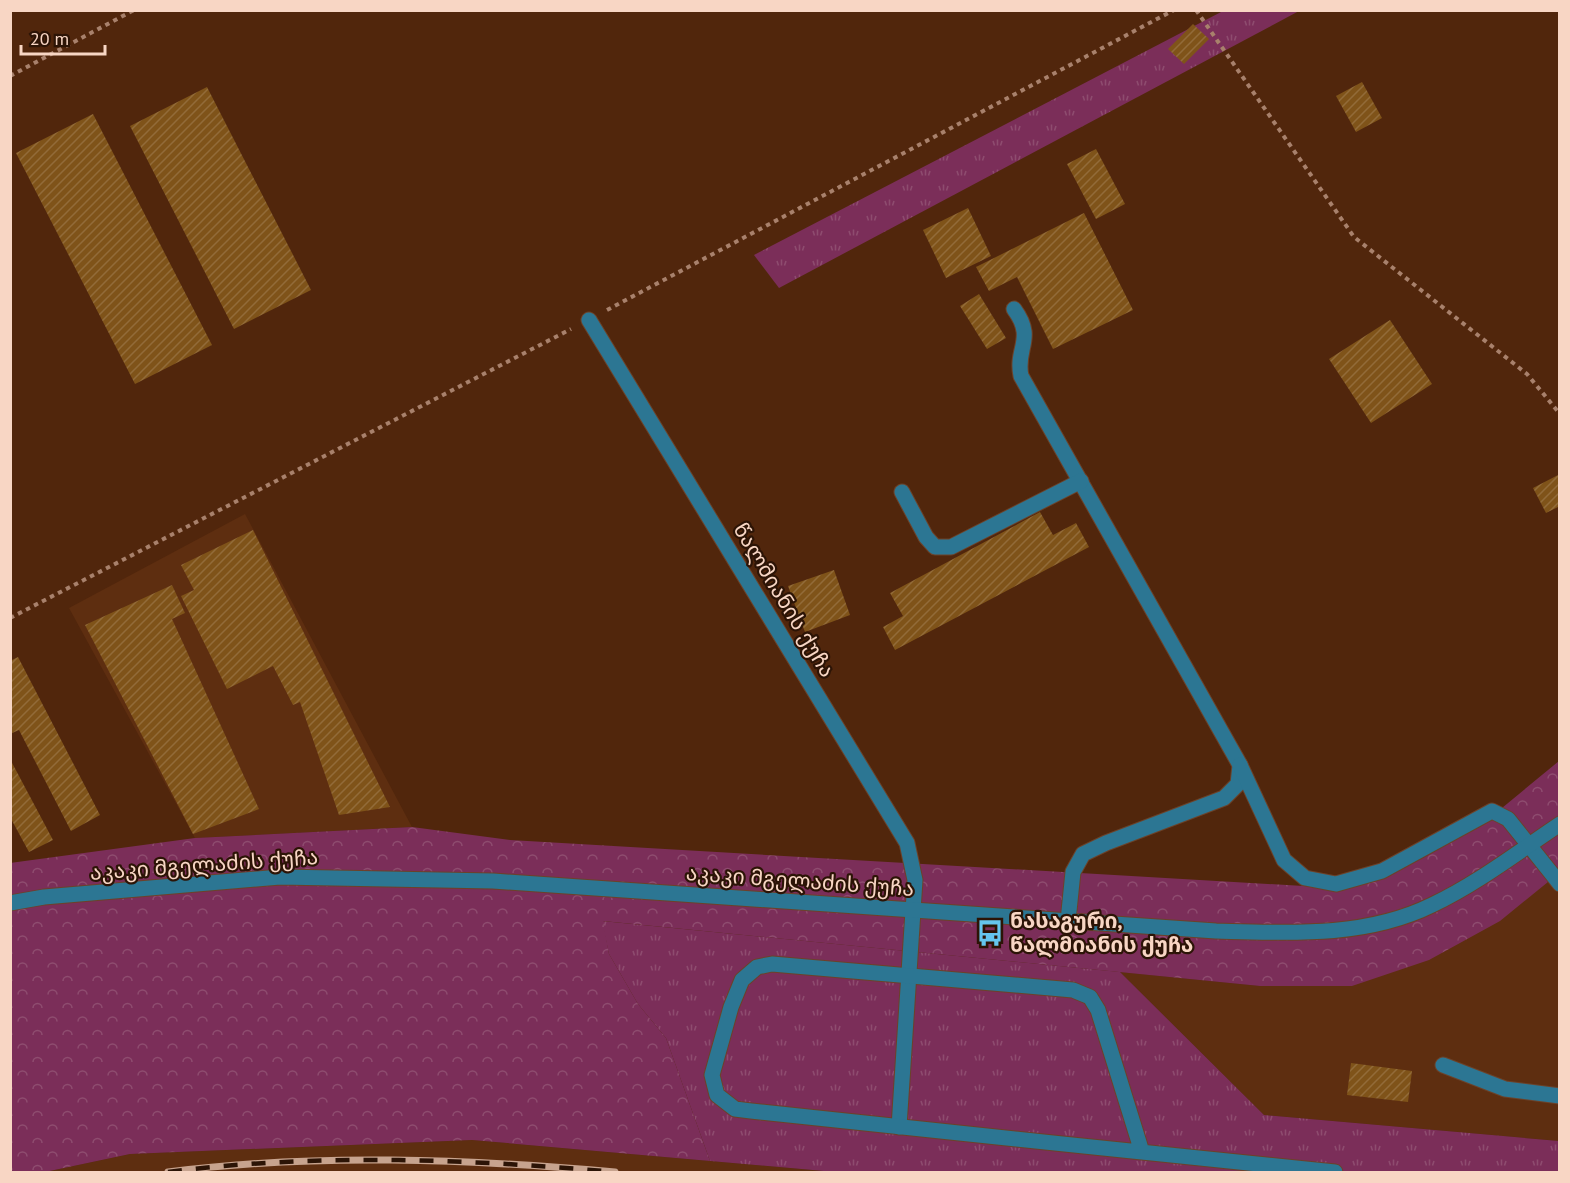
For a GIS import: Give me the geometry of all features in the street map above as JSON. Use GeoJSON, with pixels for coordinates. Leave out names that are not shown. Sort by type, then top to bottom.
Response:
{"type":"FeatureCollection","features":[{"type":"Feature","properties":{"kind":"street"},"geometry":{"type":"LineString","coordinates":[[1014,309],[1022,320],[1026,337],[1019,365],[1022,376],[1240,765],[1284,860],[1305,878],[1336,884],[1382,871],[1492,811],[1508,819],[1560,884]]}},
{"type":"Feature","properties":{"kind":"street","name":"წალმიანის ქუჩა"},"geometry":{"type":"LineString","coordinates":[[589,320],[907,843],[915,880],[899,1127]]}},
{"type":"Feature","properties":{"kind":"street"},"geometry":{"type":"LineString","coordinates":[[902,492],[926,537],[935,547],[951,547],[1081,481]]}},
{"type":"Feature","properties":{"kind":"street"},"geometry":{"type":"LineString","coordinates":[[1068,921],[1072,872],[1083,854],[1224,798],[1238,784],[1240,765]]}},
{"type":"Feature","properties":{"kind":"street","name":"აკაკი მგელაძის ქუჩა"},"geometry":{"type":"LineString","coordinates":[[10,903],[44,897],[280,877],[493,881],[1216,931],[1305,934],[1381,923],[1431,906],[1491,872],[1560,824]]}},
{"type":"Feature","properties":{"kind":"street"},"geometry":{"type":"LineString","coordinates":[[1142,1152],[1098,1010],[1090,996],[1073,990],[772,964],[757,967],[742,980],[731,1007],[712,1075],[717,1095],[735,1109],[1335,1173]]}},
{"type":"Feature","properties":{"kind":"street"},"geometry":{"type":"LineString","coordinates":[[1443,1065],[1505,1089],[1560,1096]]}},
{"type":"Feature","properties":{"kind":"path"},"geometry":{"type":"LineString","coordinates":[[10,76],[134,10]]}},
{"type":"Feature","properties":{"kind":"path"},"geometry":{"type":"LineString","coordinates":[[1196,10],[1354,237],[1527,374],[1560,414]]}},
{"type":"Feature","properties":{"kind":"shaded area"},"geometry":{"type":"Polygon","coordinates":[[[245,514],[412,827],[195,838],[69,608],[245,514]]]}},
{"type":"Feature","properties":{"kind":"shaded area"},"geometry":{"type":"Polygon","coordinates":[[[1559,873],[1559,1141],[1264,1115],[1120,972],[1260,986],[1352,986],[1559,873]]]}},
{"type":"Feature","properties":{"kind":"shaded area"},"geometry":{"type":"Polygon","coordinates":[[[472,1140],[835,1172],[45,1172],[130,1154],[472,1140]]]}},
{"type":"Feature","properties":{"kind":"green space"},"geometry":{"type":"Polygon","coordinates":[[[1223,11],[1299,11],[779,288],[754,255],[1223,11]]]}},
{"type":"Feature","properties":{"kind":"green space"},"geometry":{"type":"Polygon","coordinates":[[[1559,761],[1559,873],[1500,921],[1429,960],[1352,986],[1260,986],[603,921],[609,954],[638,1004],[666,1038],[710,1161],[472,1140],[130,1154],[45,1172],[11,1172],[10,863],[195,838],[412,827],[510,840],[1337,888],[1502,808],[1559,761]]]}},
{"type":"Feature","properties":{"kind":"green space"},"geometry":{"type":"Polygon","coordinates":[[[602,921],[1120,972],[1264,1115],[1559,1141],[1559,1172],[835,1172],[710,1161],[666,1038],[638,1004],[609,954],[602,921]]]}},
{"type":"Feature","properties":{"kind":"building"},"geometry":{"type":"Polygon","coordinates":[[[1193,24],[1209,39],[1184,64],[1168,49],[1193,24]]]}},
{"type":"Feature","properties":{"kind":"building"},"geometry":{"type":"Polygon","coordinates":[[[1362,82],[1382,118],[1356,132],[1336,96],[1362,82]]]}},
{"type":"Feature","properties":{"kind":"building"},"geometry":{"type":"Polygon","coordinates":[[[207,87],[311,290],[234,329],[130,126],[207,87]]]}},
{"type":"Feature","properties":{"kind":"building"},"geometry":{"type":"Polygon","coordinates":[[[93,114],[212,345],[135,384],[16,153],[93,114]]]}},
{"type":"Feature","properties":{"kind":"building"},"geometry":{"type":"Polygon","coordinates":[[[1096,149],[1125,204],[1096,219],[1067,164],[1096,149]]]}},
{"type":"Feature","properties":{"kind":"building"},"geometry":{"type":"Polygon","coordinates":[[[968,208],[991,256],[946,278],[923,230],[968,208]]]}},
{"type":"Feature","properties":{"kind":"building"},"geometry":{"type":"Polygon","coordinates":[[[1084,213],[1133,310],[1053,349],[1017,277],[989,291],[976,267],[1084,213]]]}},
{"type":"Feature","properties":{"kind":"building"},"geometry":{"type":"Polygon","coordinates":[[[979,294],[1006,338],[987,349],[960,306],[979,294]]]}},
{"type":"Feature","properties":{"kind":"building"},"geometry":{"type":"Polygon","coordinates":[[[1390,320],[1432,384],[1371,423],[1329,359],[1390,320]]]}},
{"type":"Feature","properties":{"kind":"building"},"geometry":{"type":"Polygon","coordinates":[[[1560,474],[1560,506],[1546,513],[1533,488],[1560,474]]]}},
{"type":"Feature","properties":{"kind":"building"},"geometry":{"type":"Polygon","coordinates":[[[1040,512],[1053,535],[1076,523],[1089,547],[895,650],[883,627],[903,616],[890,593],[1040,512]]]}},
{"type":"Feature","properties":{"kind":"building"},"geometry":{"type":"Polygon","coordinates":[[[253,530],[390,807],[339,815],[300,702],[293,705],[273,666],[227,689],[181,596],[194,590],[181,565],[253,530]]]}},
{"type":"Feature","properties":{"kind":"building"},"geometry":{"type":"Polygon","coordinates":[[[834,570],[850,615],[805,632],[788,586],[834,570]]]}},
{"type":"Feature","properties":{"kind":"building"},"geometry":{"type":"Polygon","coordinates":[[[172,585],[185,613],[172,619],[259,809],[193,834],[85,625],[172,585]]]}},
{"type":"Feature","properties":{"kind":"building"},"geometry":{"type":"Polygon","coordinates":[[[18,657],[100,815],[71,831],[19,730],[10,734],[10,661],[18,657]]]}},
{"type":"Feature","properties":{"kind":"building"},"geometry":{"type":"Polygon","coordinates":[[[10,759],[53,840],[29,852],[10,817],[10,759]]]}},
{"type":"Feature","properties":{"kind":"building"},"geometry":{"type":"Polygon","coordinates":[[[1351,1063],[1412,1071],[1408,1102],[1347,1095],[1351,1063]]]}},
{"type":"Feature","properties":{"kind":"railway"},"geometry":{"type":"LineString","coordinates":[[168,1172],[223,1166],[335,1160],[448,1161],[615,1172]]}},
{"type":"Feature","properties":{"kind":"place","name":"ნასაგური, წალმიანის ქუჩა"},"geometry":{"type":"Point","coordinates":[990,933]}}]}
